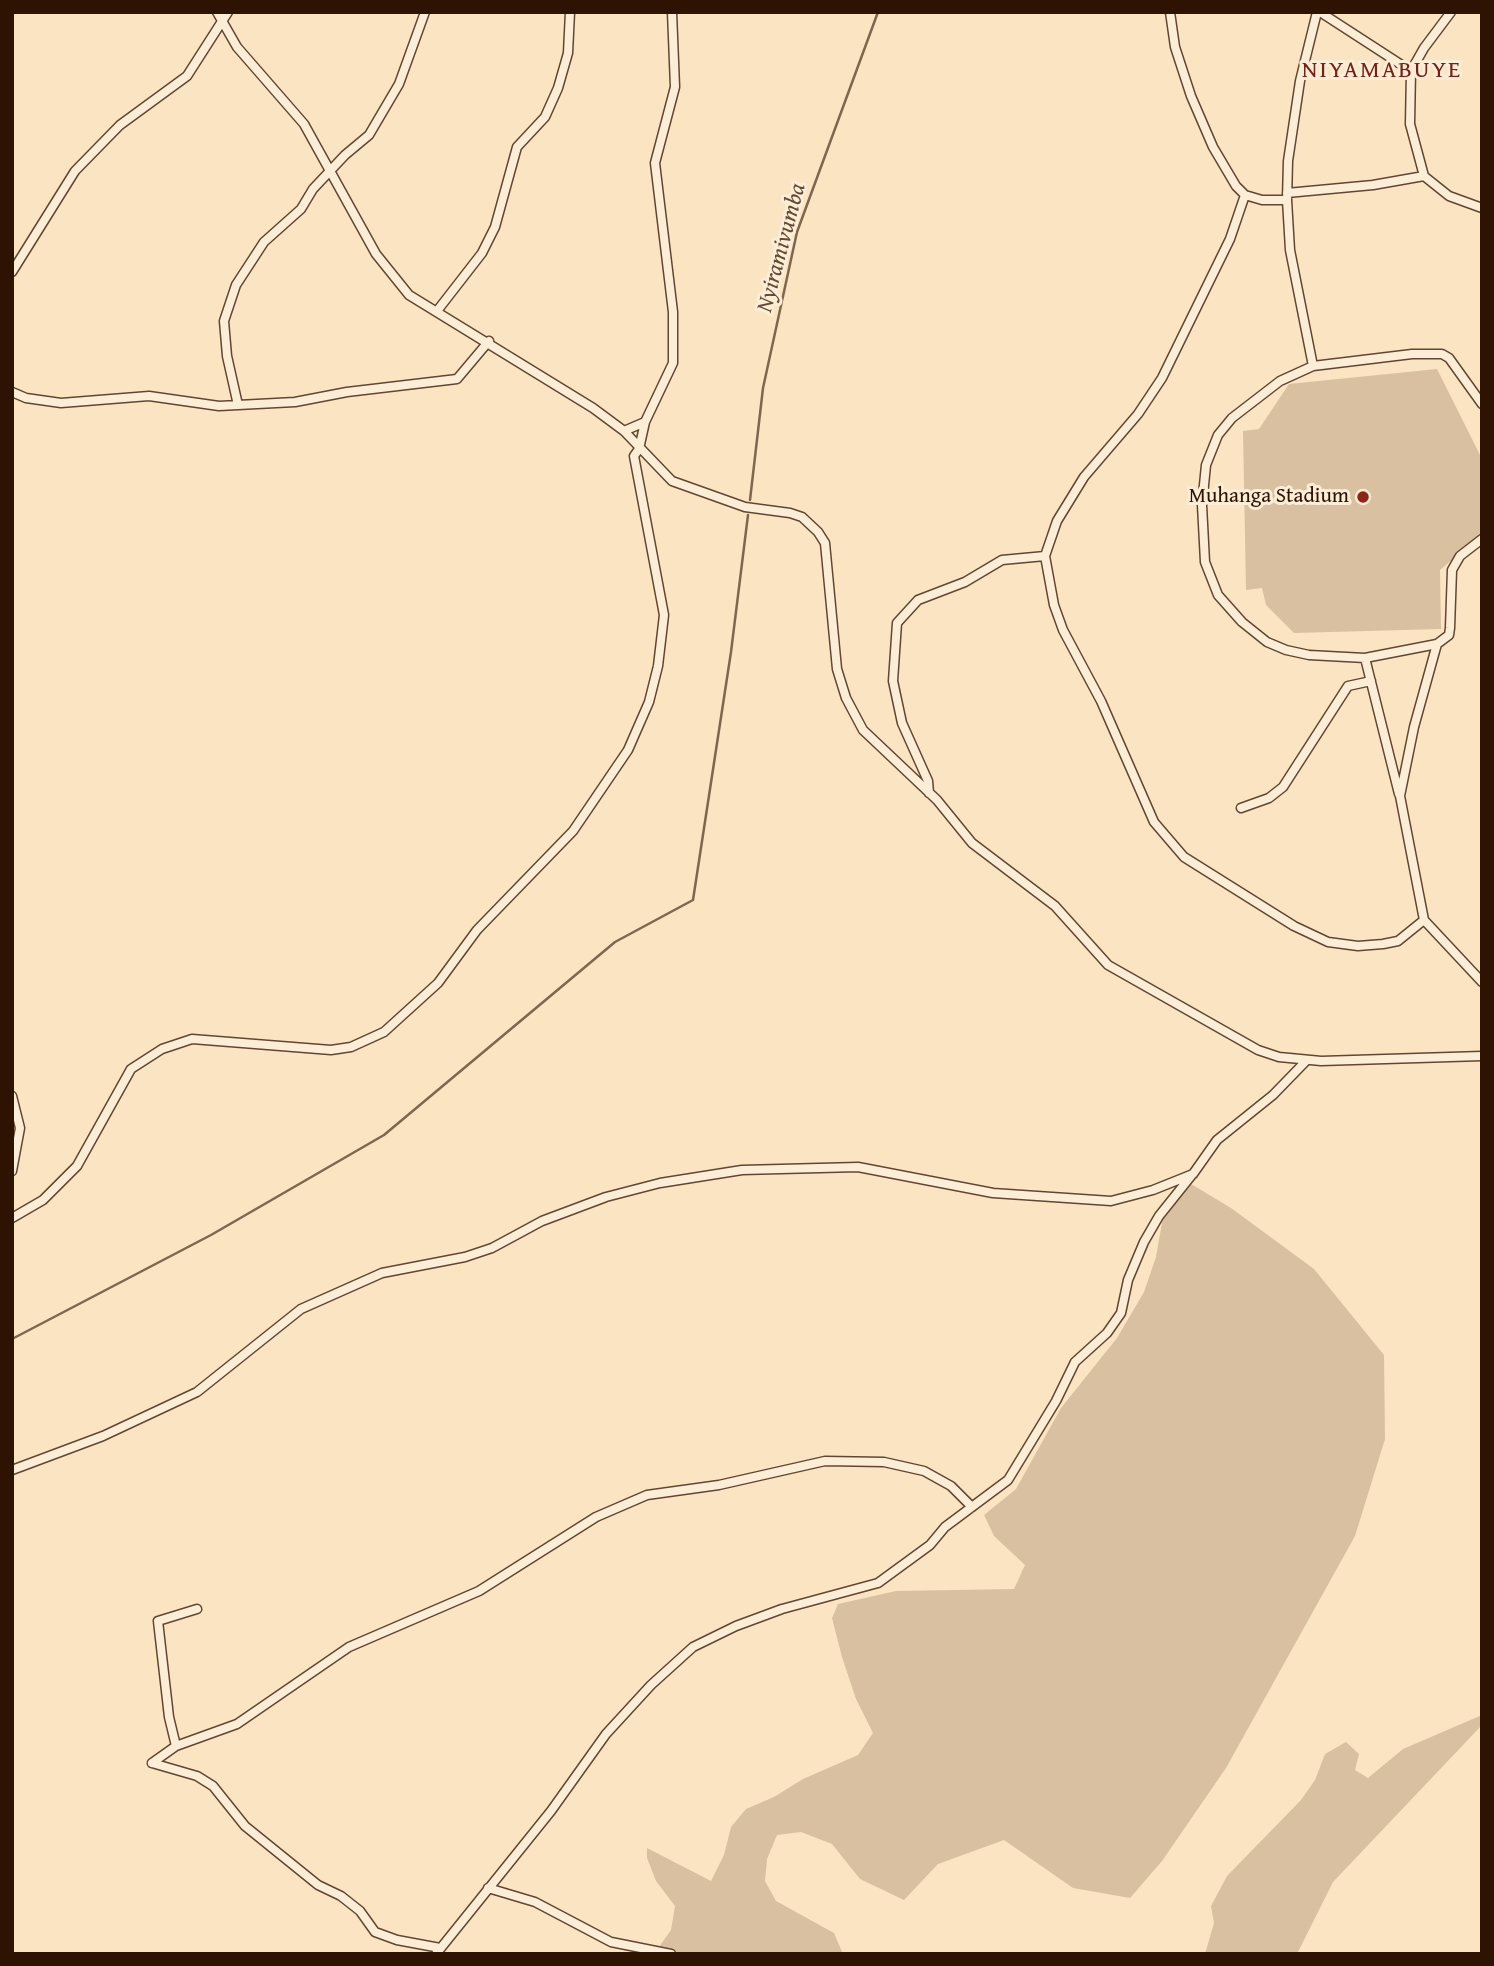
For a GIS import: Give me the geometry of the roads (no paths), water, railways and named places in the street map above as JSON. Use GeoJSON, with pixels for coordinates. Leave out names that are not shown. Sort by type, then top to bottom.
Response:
{"type":"FeatureCollection","features":[{"type":"Feature","properties":{"kind":"street"},"geometry":{"type":"LineString","coordinates":[[12,272],[75,171],[120,125],[187,76],[209,45],[219,16],[228,12]]}},
{"type":"Feature","properties":{"kind":"street"},"geometry":{"type":"LineString","coordinates":[[238,405],[227,356],[225,321],[236,285],[264,242],[301,209],[331,169],[369,135],[389,105],[425,12]]}},
{"type":"Feature","properties":{"kind":"street"},"geometry":{"type":"LineString","coordinates":[[437,311],[482,253],[495,227],[517,148],[545,117],[558,88],[568,53],[570,12]]}},
{"type":"Feature","properties":{"kind":"street"},"geometry":{"type":"LineString","coordinates":[[12,1218],[43,1200],[77,1166],[92,1143],[122,1081],[131,1069],[156,1052],[192,1039],[331,1050],[351,1047],[384,1032],[430,993],[484,921],[528,880],[573,831],[628,750],[649,702],[658,666],[664,615],[634,456],[639,449],[645,422],[671,374],[674,353],[666,243],[655,163],[676,87],[672,12]]}},
{"type":"Feature","properties":{"kind":"street"},"geometry":{"type":"LineString","coordinates":[[1170,12],[1181,66],[1202,125],[1227,171],[1245,195],[1262,200],[1424,176]]}},
{"type":"Feature","properties":{"kind":"street"},"geometry":{"type":"LineString","coordinates":[[1313,366],[1290,250],[1287,197],[1288,161],[1298,93],[1318,12],[1411,71]]}},
{"type":"Feature","properties":{"kind":"street"},"geometry":{"type":"LineString","coordinates":[[1451,12],[1424,48],[1411,71],[1410,124],[1424,176],[1449,196],[1482,208]]}},
{"type":"Feature","properties":{"kind":"street"},"geometry":{"type":"LineString","coordinates":[[219,16],[237,47],[304,124],[381,263],[409,295],[489,341],[585,402],[624,431],[662,472],[684,488],[745,507],[790,513],[802,517],[818,531],[825,543],[835,654],[846,698],[870,739],[929,793],[972,843],[1055,906],[1112,968],[1258,1050],[1279,1057],[1307,1060],[1482,1056]]}},
{"type":"Feature","properties":{"kind":"street"},"geometry":{"type":"LineString","coordinates":[[1245,195],[1237,224],[1178,351],[1151,398],[1084,477],[1062,510],[1045,556],[1054,605],[1063,630],[1107,713],[1147,810],[1176,850],[1320,940],[1358,946],[1384,944],[1398,941],[1424,920]]}},
{"type":"Feature","properties":{"kind":"street"},"geometry":{"type":"LineString","coordinates":[[12,392],[26,398],[61,403],[149,396],[194,405],[295,402],[370,388],[449,381],[463,375],[489,341]]}},
{"type":"Feature","properties":{"kind":"street"},"geometry":{"type":"LineString","coordinates":[[1482,404],[1449,358],[1442,354],[1412,354],[1313,366],[1280,381],[1232,418],[1218,435],[1206,466],[1203,485],[1205,562],[1217,595],[1241,622],[1267,642],[1309,655],[1365,658],[1437,644],[1448,635],[1450,628],[1452,570],[1460,556],[1482,539]]}},
{"type":"Feature","properties":{"kind":"street"},"geometry":{"type":"LineString","coordinates":[[624,431],[645,422]]}},
{"type":"Feature","properties":{"kind":"street"},"geometry":{"type":"LineString","coordinates":[[929,793],[928,781],[902,723],[893,681],[897,623],[918,600],[965,582],[995,564],[1016,558],[1045,556]]}},
{"type":"Feature","properties":{"kind":"street"},"geometry":{"type":"LineString","coordinates":[[1400,796],[1414,727],[1437,644]]}},
{"type":"Feature","properties":{"kind":"street"},"geometry":{"type":"LineString","coordinates":[[1365,658],[1400,796],[1424,920],[1482,982]]}},
{"type":"Feature","properties":{"kind":"street"},"geometry":{"type":"LineString","coordinates":[[1241,808],[1269,798],[1283,787],[1348,686],[1371,681]]}},
{"type":"Feature","properties":{"kind":"street"},"geometry":{"type":"LineString","coordinates":[[972,1507],[951,1486],[924,1471],[884,1462],[825,1461],[719,1485],[647,1495],[596,1517],[479,1591],[349,1647],[237,1724],[176,1746],[152,1763],[184,1771],[213,1786],[245,1826],[318,1885],[341,1896],[360,1911],[375,1932],[438,1951],[615,1724],[651,1685],[693,1647],[736,1626],[782,1609],[878,1583],[930,1545],[945,1527],[972,1507],[1008,1480],[1056,1401],[1075,1362],[1107,1333],[1121,1313],[1128,1280],[1144,1242],[1159,1216],[1217,1140],[1273,1095],[1307,1060]]}},
{"type":"Feature","properties":{"kind":"street"},"geometry":{"type":"LineString","coordinates":[[12,1096],[19,1113],[20,1128],[12,1171]]}},
{"type":"Feature","properties":{"kind":"street"},"geometry":{"type":"LineString","coordinates":[[12,1470],[103,1436],[197,1392],[287,1319],[363,1281],[400,1268],[466,1257],[492,1248],[561,1213],[632,1189],[742,1170],[858,1167],[993,1194],[1111,1201],[1153,1190],[1193,1174]]}},
{"type":"Feature","properties":{"kind":"street"},"geometry":{"type":"LineString","coordinates":[[176,1746],[169,1717],[158,1621],[197,1609]]}},
{"type":"Feature","properties":{"kind":"street"},"geometry":{"type":"LineString","coordinates":[[488,1888],[535,1902],[611,1942],[670,1954]]}},
{"type":"Feature","properties":{"kind":"waterway","name":"Nyiramivumba"},"geometry":{"type":"LineString","coordinates":[[750,500],[763,388],[797,232],[878,12]]}},
{"type":"Feature","properties":{"kind":"waterway"},"geometry":{"type":"LineString","coordinates":[[12,1339],[211,1235],[384,1135],[615,942],[693,900],[731,652],[748,515]]}},
{"type":"Feature","properties":{"kind":"place","name":"Muhanga Stadium"},"geometry":{"type":"Point","coordinates":[1363,497]}},
{"type":"Feature","properties":{"kind":"district","name":"NIYAMABUYE"},"geometry":{"type":"Point","coordinates":[1382,71]}}]}
